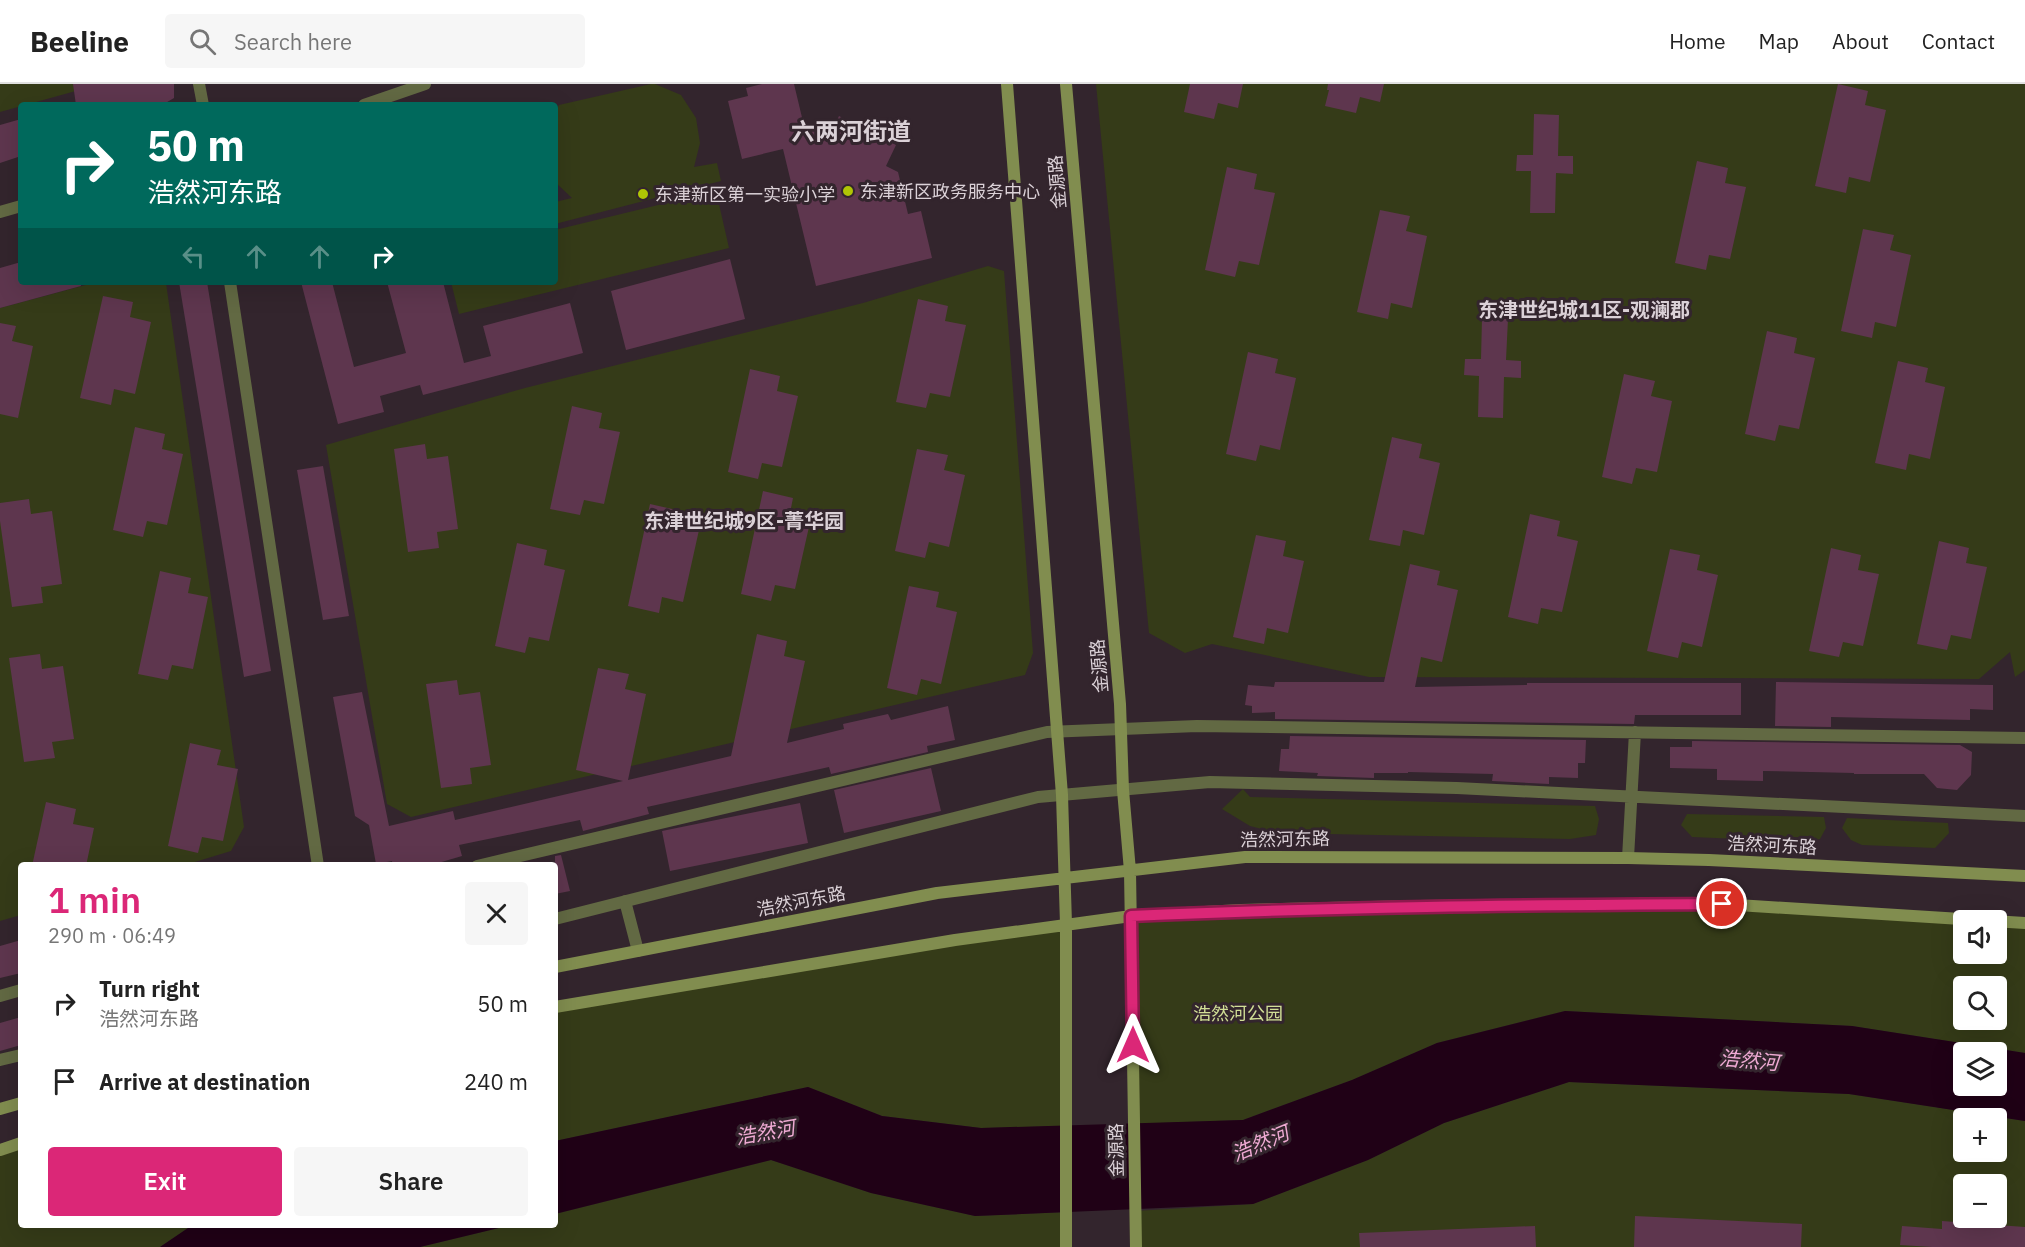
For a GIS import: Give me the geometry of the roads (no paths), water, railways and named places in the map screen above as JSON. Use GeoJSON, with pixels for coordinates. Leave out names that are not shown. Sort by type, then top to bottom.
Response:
{"type":"FeatureCollection","features":[{"type":"Feature","properties":{"kind":"main road"},"geometry":{"type":"LineString","coordinates":[[1007,84],[1062,795],[1066,924],[1066,1247]]}},
{"type":"Feature","properties":{"kind":"main road","name":"金源路"},"geometry":{"type":"LineString","coordinates":[[1066,84],[1121,729],[1123,790],[1130,870],[1136,1247]]}},
{"type":"Feature","properties":{"kind":"main road","name":"浩然河东路"},"geometry":{"type":"LineString","coordinates":[[558,966],[937,893],[1245,857],[1628,858],[2025,876]]}},
{"type":"Feature","properties":{"kind":"main road"},"geometry":{"type":"LineString","coordinates":[[558,1006],[955,940],[1131,916],[1241,910],[1417,906],[1722,904],[2025,923]]}},
{"type":"Feature","properties":{"kind":"main road"},"geometry":{"type":"LineString","coordinates":[[0,1109],[18,1104]]}},
{"type":"Feature","properties":{"kind":"main road"},"geometry":{"type":"LineString","coordinates":[[0,1150],[18,1144]]}},
{"type":"Feature","properties":{"kind":"street"},"geometry":{"type":"LineString","coordinates":[[199,84],[202,102]]}},
{"type":"Feature","properties":{"kind":"street"},"geometry":{"type":"LineString","coordinates":[[373,102],[426,84]]}},
{"type":"Feature","properties":{"kind":"street"},"geometry":{"type":"LineString","coordinates":[[0,212],[18,208]]}},
{"type":"Feature","properties":{"kind":"street"},"geometry":{"type":"LineString","coordinates":[[230,285],[317,862]]}},
{"type":"Feature","properties":{"kind":"street"},"geometry":{"type":"LineString","coordinates":[[494,862],[1047,732],[1197,726],[2025,738]]}},
{"type":"Feature","properties":{"kind":"street"},"geometry":{"type":"LineString","coordinates":[[1628,858],[1635,732]]}},
{"type":"Feature","properties":{"kind":"street"},"geometry":{"type":"LineString","coordinates":[[558,918],[1038,797],[1210,782],[1457,788],[2025,816]]}},
{"type":"Feature","properties":{"kind":"street"},"geometry":{"type":"LineString","coordinates":[[625,901],[638,951]]}},
{"type":"Feature","properties":{"kind":"street"},"geometry":{"type":"LineString","coordinates":[[0,996],[18,991]]}},
{"type":"Feature","properties":{"kind":"street"},"geometry":{"type":"LineString","coordinates":[[0,1060],[18,1056]]}},
{"type":"Feature","properties":{"kind":"water","name":"浩然河"},"geometry":{"type":"Polygon","coordinates":[[[1565,1011],[1852,1026],[1955,1042],[1953,1096],[2007,1096],[2007,1050],[2025,1053],[2025,1121],[2007,1118],[2007,1108],[1953,1108],[1953,1110],[1849,1094],[1569,1082],[1444,1123],[1368,1160],[1253,1204],[975,1216],[871,1193],[771,1160],[558,1213],[558,1140],[808,1087],[882,1116],[981,1128],[1243,1120],[1352,1080],[1437,1043],[1565,1011]]]}},
{"type":"Feature","properties":{"kind":"water"},"geometry":{"type":"Polygon","coordinates":[[[188,1228],[499,1228],[420,1247],[160,1247],[188,1228]]]}},
{"type":"Feature","properties":{"kind":"place","name":"东津新区政务服务中心"},"geometry":{"type":"Point","coordinates":[848,191]}},
{"type":"Feature","properties":{"kind":"place","name":"东津新区第一实验小学"},"geometry":{"type":"Point","coordinates":[643,194]}},
{"type":"Feature","properties":{"kind":"district","name":"六两河街道"},"geometry":{"type":"Point","coordinates":[851,131]}},
{"type":"Feature","properties":{"kind":"district","name":"东津世纪城11区-观澜郡"},"geometry":{"type":"Point","coordinates":[1584,309]}},
{"type":"Feature","properties":{"kind":"district","name":"东津世纪城9区-菁华园"},"geometry":{"type":"Point","coordinates":[744,520]}},
{"type":"Feature","properties":{"kind":"park label","name":"浩然河公园"},"geometry":{"type":"Point","coordinates":[1238,1013]}}]}
